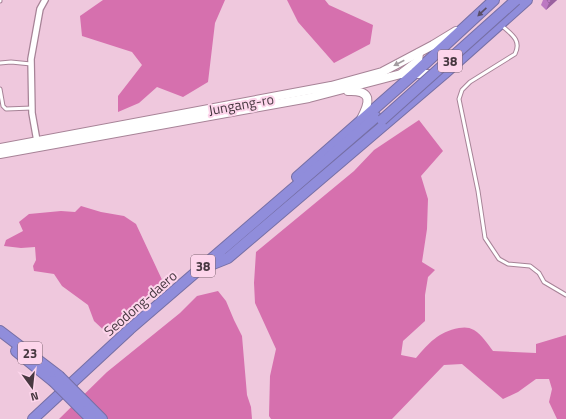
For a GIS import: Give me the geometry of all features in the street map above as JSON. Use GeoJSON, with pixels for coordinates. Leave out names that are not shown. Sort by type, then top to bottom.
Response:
{"type":"FeatureCollection","features":[{"type":"Feature","properties":{"kind":"highway"},"geometry":{"type":"LineString","coordinates":[[210,263],[216,248],[392,94],[494,0]]}},
{"type":"Feature","properties":{"kind":"highway","name":"38"},"geometry":{"type":"LineString","coordinates":[[379,119],[507,0]]}},
{"type":"Feature","properties":{"kind":"highway","name":"38"},"geometry":{"type":"LineString","coordinates":[[379,119],[516,0]]}},
{"type":"Feature","properties":{"kind":"highway"},"geometry":{"type":"LineString","coordinates":[[210,263],[228,258],[444,74],[527,0]]}},
{"type":"Feature","properties":{"kind":"highway"},"geometry":{"type":"LineString","coordinates":[[392,94],[402,92],[409,99],[405,107]]}},
{"type":"Feature","properties":{"kind":"highway","name":"Seodong-daero"},"geometry":{"type":"LineString","coordinates":[[33,419],[130,329],[379,119]]}},
{"type":"Feature","properties":{"kind":"highway","name":"Seodong-daero"},"geometry":{"type":"LineString","coordinates":[[42,419],[210,263]]}},
{"type":"Feature","properties":{"kind":"highway","name":"23"},"geometry":{"type":"LineString","coordinates":[[0,331],[56,379],[82,405],[102,419]]}},
{"type":"Feature","properties":{"kind":"highway","name":"23"},"geometry":{"type":"LineString","coordinates":[[0,339],[56,379]]}},
{"type":"Feature","properties":{"kind":"highway","name":"23"},"geometry":{"type":"LineString","coordinates":[[82,405],[91,419]]}},
{"type":"Feature","properties":{"kind":"main road","name":"Jungang-ro"},"geometry":{"type":"LineString","coordinates":[[0,148],[331,86],[382,72],[419,53],[469,23]]}},
{"type":"Feature","properties":{"kind":"main road"},"geometry":{"type":"LineString","coordinates":[[401,74],[418,61],[419,53]]}},
{"type":"Feature","properties":{"kind":"main road","name":"Jungang-ro"},"geometry":{"type":"LineString","coordinates":[[0,154],[318,96],[401,74],[444,74]]}},
{"type":"Feature","properties":{"kind":"main road"},"geometry":{"type":"LineString","coordinates":[[318,96],[349,91],[359,91],[366,96],[368,100],[367,107],[358,123]]}},
{"type":"Feature","properties":{"kind":"street"},"geometry":{"type":"LineString","coordinates":[[37,141],[32,108],[31,64],[40,9],[45,0]]}},
{"type":"Feature","properties":{"kind":"lane"},"geometry":{"type":"LineString","coordinates":[[500,24],[517,40],[518,48],[515,54],[470,82],[462,90],[459,99],[478,191],[485,238],[499,259],[508,264],[530,266],[539,273],[544,282],[566,295]]}},
{"type":"Feature","properties":{"kind":"lane"},"geometry":{"type":"LineString","coordinates":[[0,63],[11,62],[31,64]]}},
{"type":"Feature","properties":{"kind":"lane"},"geometry":{"type":"LineString","coordinates":[[0,89],[6,109],[32,108]]}},
{"type":"Feature","properties":{"kind":"shaded area"},"geometry":{"type":"Polygon","coordinates":[[[103,0],[225,0],[215,23],[208,82],[183,97],[157,87],[139,103],[118,112],[118,96],[142,65],[132,52],[82,36],[80,16],[103,0]]]}},
{"type":"Feature","properties":{"kind":"shaded area"},"geometry":{"type":"Polygon","coordinates":[[[287,0],[325,0],[329,5],[373,25],[370,44],[334,63],[298,22],[287,0]]]}},
{"type":"Feature","properties":{"kind":"shaded area"},"geometry":{"type":"Polygon","coordinates":[[[419,120],[443,151],[421,176],[428,199],[427,229],[422,262],[435,270],[428,277],[425,295],[425,321],[403,341],[401,355],[416,358],[434,339],[440,335],[445,332],[461,328],[470,328],[477,332],[493,351],[536,353],[536,344],[566,335],[566,419],[557,419],[549,402],[552,389],[549,379],[536,379],[518,392],[503,399],[462,364],[444,365],[392,419],[271,419],[269,416],[270,376],[276,349],[255,303],[254,283],[256,252],[354,171],[374,150],[419,120]]]}},
{"type":"Feature","properties":{"kind":"shaded area"},"geometry":{"type":"Polygon","coordinates":[[[81,206],[101,212],[124,216],[136,224],[164,284],[110,336],[94,321],[88,305],[62,286],[54,274],[34,271],[33,266],[36,260],[35,247],[21,248],[4,246],[6,240],[23,231],[19,222],[29,214],[61,211],[75,212],[81,206]]]}},
{"type":"Feature","properties":{"kind":"shaded area"},"geometry":{"type":"Polygon","coordinates":[[[218,291],[226,301],[242,336],[247,395],[251,407],[252,419],[59,419],[107,372],[180,313],[197,296],[218,291]]]}}]}
